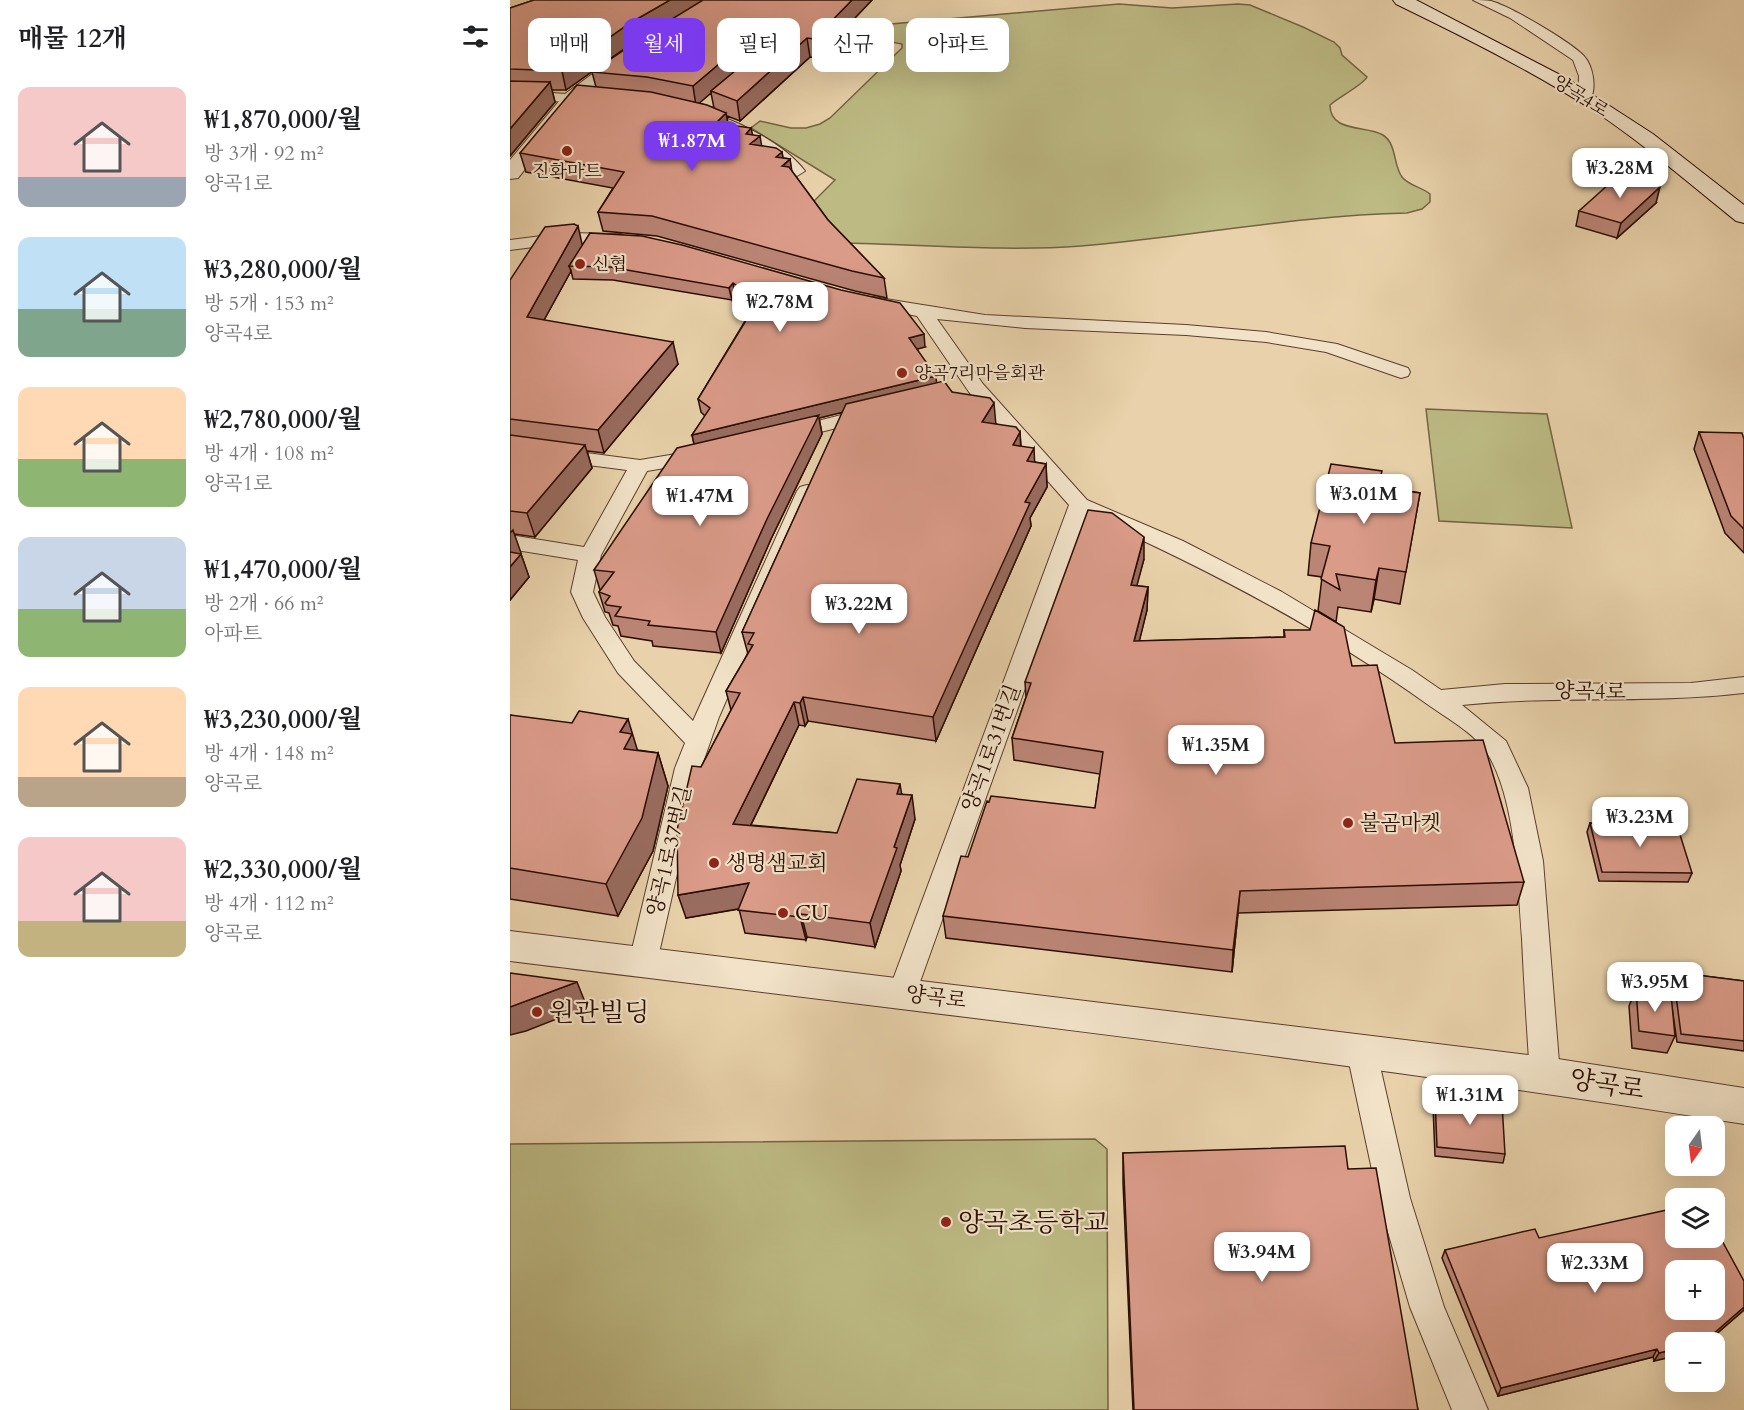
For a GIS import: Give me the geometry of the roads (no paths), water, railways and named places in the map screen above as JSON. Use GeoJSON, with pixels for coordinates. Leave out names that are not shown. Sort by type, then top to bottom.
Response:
{"type":"FeatureCollection","features":[{"type":"Feature","properties":{"kind":"street","name":"양곡4로"},"geometry":{"type":"LineString","coordinates":[[1402,0],[1540,70],[1586,97],[1659,148],[1744,216]]}},
{"type":"Feature","properties":{"kind":"street"},"geometry":{"type":"LineString","coordinates":[[510,173],[572,98],[591,82],[623,61]]}},
{"type":"Feature","properties":{"kind":"street","name":"양곡로"},"geometry":{"type":"LineString","coordinates":[[510,946],[902,993],[1545,1075],[1744,1106]]}},
{"type":"Feature","properties":{"kind":"lane"},"geometry":{"type":"LineString","coordinates":[[1479,0],[1515,15],[1578,57],[1587,73],[1586,97]]}},
{"type":"Feature","properties":{"kind":"lane"},"geometry":{"type":"LineString","coordinates":[[510,94],[609,101]]}},
{"type":"Feature","properties":{"kind":"lane"},"geometry":{"type":"LineString","coordinates":[[699,114],[715,99]]}},
{"type":"Feature","properties":{"kind":"lane"},"geometry":{"type":"LineString","coordinates":[[682,110],[741,128],[765,144],[797,171]]}},
{"type":"Feature","properties":{"kind":"lane"},"geometry":{"type":"LineString","coordinates":[[510,245],[565,238],[633,240]]}},
{"type":"Feature","properties":{"kind":"lane"},"geometry":{"type":"LineString","coordinates":[[852,298],[923,312],[986,320],[1241,334],[1307,343],[1354,355],[1401,372]]}},
{"type":"Feature","properties":{"kind":"lane"},"geometry":{"type":"LineString","coordinates":[[923,312],[976,388],[1080,504],[1175,546],[1274,597],[1404,676],[1472,724],[1497,747],[1515,788],[1530,861],[1545,1075]]}},
{"type":"Feature","properties":{"kind":"lane"},"geometry":{"type":"LineString","coordinates":[[953,394],[976,388]]}},
{"type":"Feature","properties":{"kind":"lane"},"geometry":{"type":"LineString","coordinates":[[772,438],[885,410]]}},
{"type":"Feature","properties":{"kind":"lane"},"geometry":{"type":"LineString","coordinates":[[830,443],[840,422]]}},
{"type":"Feature","properties":{"kind":"lane"},"geometry":{"type":"LineString","coordinates":[[510,448],[640,466],[715,452]]}},
{"type":"Feature","properties":{"kind":"lane"},"geometry":{"type":"LineString","coordinates":[[640,466],[590,555],[582,592],[594,618],[626,668],[698,741]]}},
{"type":"Feature","properties":{"kind":"lane","name":"양곡1로37번길"},"geometry":{"type":"LineString","coordinates":[[643,962],[688,768],[784,540],[815,475]]}},
{"type":"Feature","properties":{"kind":"lane","name":"양곡1로31번길"},"geometry":{"type":"LineString","coordinates":[[902,993],[1080,504]]}},
{"type":"Feature","properties":{"kind":"lane"},"geometry":{"type":"LineString","coordinates":[[510,542],[590,555]]}},
{"type":"Feature","properties":{"kind":"lane","name":"양곡4로"},"geometry":{"type":"LineString","coordinates":[[1437,699],[1506,692],[1690,691],[1744,685]]}},
{"type":"Feature","properties":{"kind":"lane"},"geometry":{"type":"LineString","coordinates":[[1362,1053],[1394,1198],[1427,1307],[1470,1410]]}},
{"type":"Feature","properties":{"kind":"place","name":"진화마트"},"geometry":{"type":"Point","coordinates":[567,151]}},
{"type":"Feature","properties":{"kind":"place","name":"신협"},"geometry":{"type":"Point","coordinates":[580,264]}},
{"type":"Feature","properties":{"kind":"place","name":"양곡7리마을회관"},"geometry":{"type":"Point","coordinates":[902,373]}},
{"type":"Feature","properties":{"kind":"place","name":"불곰마켓"},"geometry":{"type":"Point","coordinates":[1348,823]}},
{"type":"Feature","properties":{"kind":"place","name":"생명샘교회"},"geometry":{"type":"Point","coordinates":[714,863]}},
{"type":"Feature","properties":{"kind":"place","name":"CU"},"geometry":{"type":"Point","coordinates":[783,913]}},
{"type":"Feature","properties":{"kind":"place","name":"원관빌딩"},"geometry":{"type":"Point","coordinates":[537,1012]}},
{"type":"Feature","properties":{"kind":"place","name":"양곡초등학교"},"geometry":{"type":"Point","coordinates":[946,1222]}}]}
